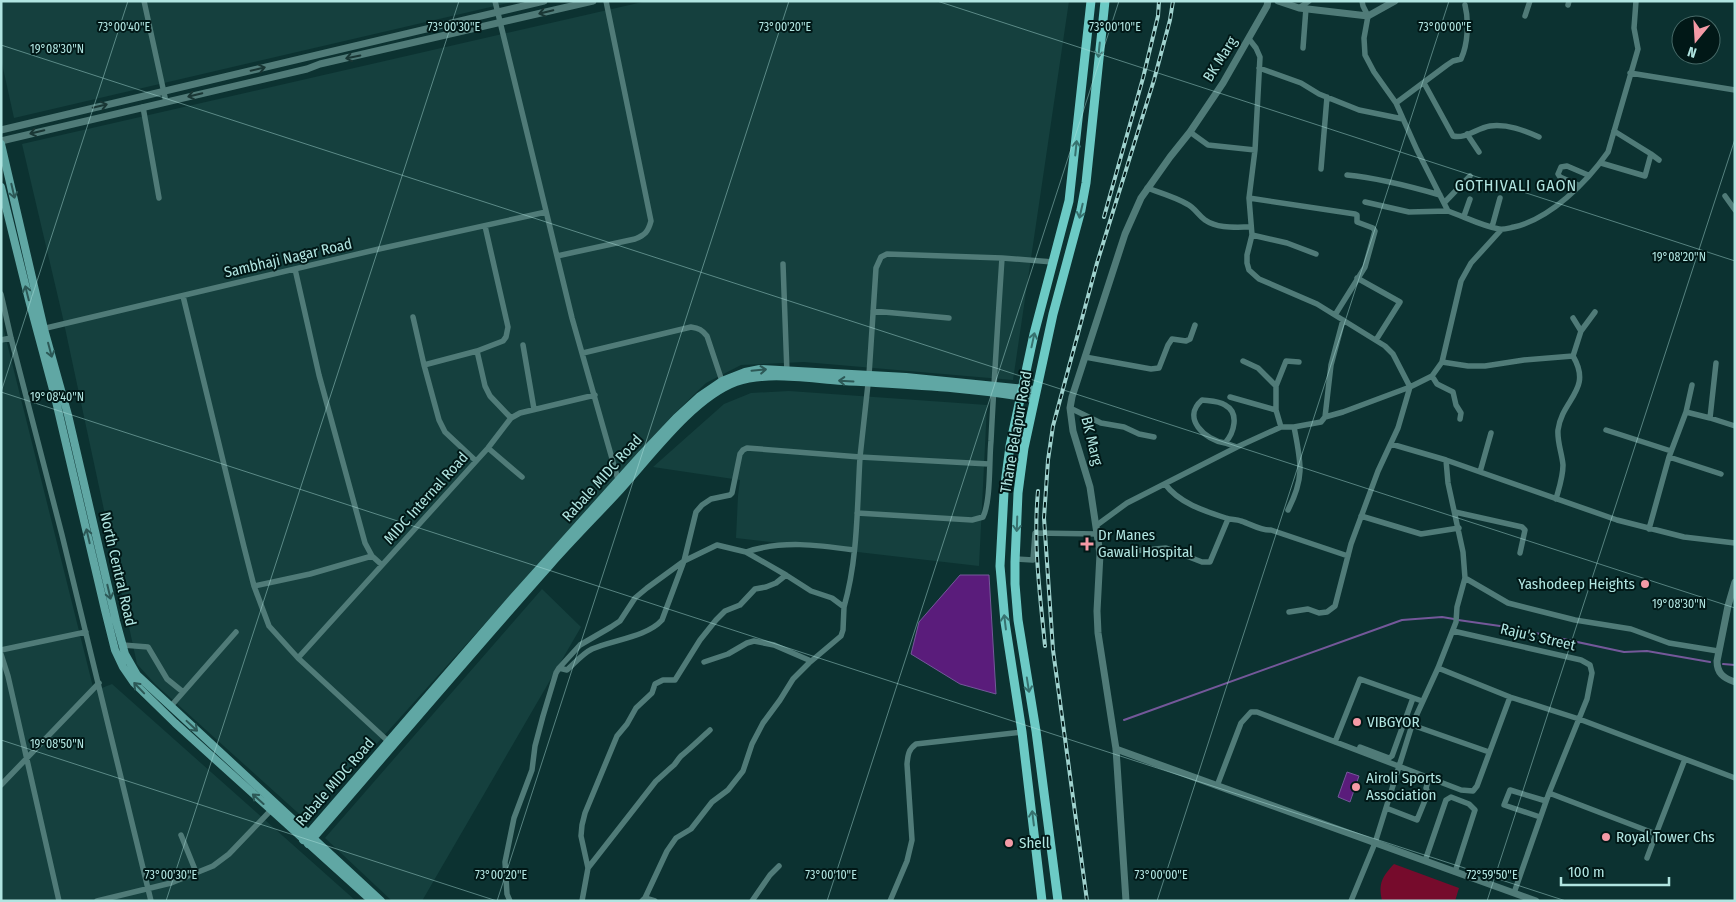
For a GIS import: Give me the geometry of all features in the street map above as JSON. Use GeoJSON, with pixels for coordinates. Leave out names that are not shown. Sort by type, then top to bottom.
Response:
{"type":"FeatureCollection","features":[{"type":"Feature","properties":{"kind":"main road","name":"Thane Belapur Road"},"geometry":{"type":"LineString","coordinates":[[1042,901],[1022,732],[1005,622],[1000,566],[1006,476],[1021,392],[1073,181],[1091,1]]}},
{"type":"Feature","properties":{"kind":"main road","name":"Thane Belapur Road"},"geometry":{"type":"LineString","coordinates":[[1058,901],[1036,730],[1018,620],[1015,559],[1018,493],[1021,462],[1053,314],[1082,210],[1105,1]]}},
{"type":"Feature","properties":{"kind":"main road","name":"North Central Road"},"geometry":{"type":"LineString","coordinates":[[1,142],[55,397],[115,650],[134,683],[174,723],[273,807]]}},
{"type":"Feature","properties":{"kind":"main road","name":"North Central Road"},"geometry":{"type":"LineString","coordinates":[[1,187],[41,329],[68,415],[125,654],[137,675],[372,901]]}},
{"type":"Feature","properties":{"kind":"main road","name":"Rabale MIDC Road"},"geometry":{"type":"LineString","coordinates":[[308,839],[512,603],[681,417],[710,398],[723,385],[733,384],[748,378],[787,374],[994,389],[1035,395]]}},
{"type":"Feature","properties":{"kind":"main road","name":"North Central Road"},"geometry":{"type":"LineString","coordinates":[[308,839],[381,901]]}},
{"type":"Feature","properties":{"kind":"street"},"geometry":{"type":"LineString","coordinates":[[144,1],[166,102]]}},
{"type":"Feature","properties":{"kind":"street"},"geometry":{"type":"LineString","coordinates":[[494,1],[557,256],[620,486]]}},
{"type":"Feature","properties":{"kind":"street"},"geometry":{"type":"LineString","coordinates":[[1,130],[544,1]]}},
{"type":"Feature","properties":{"kind":"street"},"geometry":{"type":"LineString","coordinates":[[1,142],[307,69],[320,64],[593,1]]}},
{"type":"Feature","properties":{"kind":"street"},"geometry":{"type":"LineString","coordinates":[[557,256],[635,239],[644,235],[651,221],[606,1]]}},
{"type":"Feature","properties":{"kind":"street"},"geometry":{"type":"LineString","coordinates":[[1268,4],[1278,1],[1368,16],[1395,1]]}},
{"type":"Feature","properties":{"kind":"street"},"geometry":{"type":"LineString","coordinates":[[1362,1],[1368,16],[1364,38],[1365,55],[1374,72],[1396,103],[1448,211]]}},
{"type":"Feature","properties":{"kind":"street"},"geometry":{"type":"LineString","coordinates":[[1525,16],[1530,1]]}},
{"type":"Feature","properties":{"kind":"street"},"geometry":{"type":"LineString","coordinates":[[1365,202],[1409,212],[1448,211],[1500,230],[1522,225],[1547,212],[1564,200],[1600,163],[1608,152],[1638,49],[1634,28],[1636,1]]}},
{"type":"Feature","properties":{"kind":"street","name":"BK Marg"},"geometry":{"type":"LineString","coordinates":[[1126,901],[1116,749],[1098,633],[1097,611],[1100,554],[1098,534],[1090,487],[1072,431],[1070,408],[1125,234],[1140,198],[1190,132],[1222,84],[1268,4]]}},
{"type":"Feature","properties":{"kind":"street"},"geometry":{"type":"LineString","coordinates":[[1396,103],[1447,65],[1461,59],[1464,53],[1468,16],[1465,5]]}},
{"type":"Feature","properties":{"kind":"street"},"geometry":{"type":"LineString","coordinates":[[1303,48],[1305,6]]}},
{"type":"Feature","properties":{"kind":"street"},"geometry":{"type":"LineString","coordinates":[[441,26],[443,36]]}},
{"type":"Feature","properties":{"kind":"street"},"geometry":{"type":"LineString","coordinates":[[401,35],[404,46]]}},
{"type":"Feature","properties":{"kind":"street"},"geometry":{"type":"LineString","coordinates":[[1249,39],[1260,57],[1255,150],[1249,198],[1252,235],[1246,263],[1249,270],[1259,279],[1317,304],[1385,346],[1392,354],[1410,387],[1398,428],[1361,516],[1335,606],[1327,612],[1319,613],[1308,609],[1289,612]]}},
{"type":"Feature","properties":{"kind":"street"},"geometry":{"type":"LineString","coordinates":[[375,41],[377,52]]}},
{"type":"Feature","properties":{"kind":"street"},"geometry":{"type":"LineString","coordinates":[[1260,68],[1301,82],[1327,97],[1358,110],[1403,119]]}},
{"type":"Feature","properties":{"kind":"street"},"geometry":{"type":"LineString","coordinates":[[1630,73],[1735,90]]}},
{"type":"Feature","properties":{"kind":"street"},"geometry":{"type":"LineString","coordinates":[[1424,84],[1453,136],[1461,137],[1490,126],[1505,126],[1520,129],[1539,137]]}},
{"type":"Feature","properties":{"kind":"street"},"geometry":{"type":"LineString","coordinates":[[1321,169],[1327,97]]}},
{"type":"Feature","properties":{"kind":"street"},"geometry":{"type":"LineString","coordinates":[[143,107],[159,198]]}},
{"type":"Feature","properties":{"kind":"street"},"geometry":{"type":"LineString","coordinates":[[1614,131],[1659,160]]}},
{"type":"Feature","properties":{"kind":"street"},"geometry":{"type":"LineString","coordinates":[[1190,132],[1208,146],[1255,150]]}},
{"type":"Feature","properties":{"kind":"street"},"geometry":{"type":"LineString","coordinates":[[1467,134],[1479,152]]}},
{"type":"Feature","properties":{"kind":"street"},"geometry":{"type":"LineString","coordinates":[[1600,163],[1645,176],[1651,154]]}},
{"type":"Feature","properties":{"kind":"street"},"geometry":{"type":"LineString","coordinates":[[1578,185],[1560,177],[1558,174],[1561,167],[1567,166],[1588,175]]}},
{"type":"Feature","properties":{"kind":"street"},"geometry":{"type":"LineString","coordinates":[[1347,175],[1379,179],[1440,195]]}},
{"type":"Feature","properties":{"kind":"street"},"geometry":{"type":"LineString","coordinates":[[1444,203],[1470,176]]}},
{"type":"Feature","properties":{"kind":"street"},"geometry":{"type":"LineString","coordinates":[[1148,188],[1186,203],[1193,207],[1202,218],[1212,224],[1251,228]]}},
{"type":"Feature","properties":{"kind":"street"},"geometry":{"type":"LineString","coordinates":[[1726,196],[1735,210]]}},
{"type":"Feature","properties":{"kind":"street"},"geometry":{"type":"LineString","coordinates":[[1249,198],[1356,214],[1356,222],[1370,226],[1375,231],[1365,267],[1335,315]]}},
{"type":"Feature","properties":{"kind":"street"},"geometry":{"type":"LineString","coordinates":[[1492,227],[1500,198]]}},
{"type":"Feature","properties":{"kind":"street"},"geometry":{"type":"LineString","coordinates":[[1464,216],[1470,199]]}},
{"type":"Feature","properties":{"kind":"street","name":"Sambhaji Nagar Road"},"geometry":{"type":"LineString","coordinates":[[41,329],[546,212]]}},
{"type":"Feature","properties":{"kind":"street"},"geometry":{"type":"LineString","coordinates":[[424,365],[476,351],[503,341],[506,337],[508,327],[485,226]]}},
{"type":"Feature","properties":{"kind":"street"},"geometry":{"type":"LineString","coordinates":[[1325,417],[1410,387],[1432,376],[1442,362],[1461,281],[1471,263],[1500,230]]}},
{"type":"Feature","properties":{"kind":"street"},"geometry":{"type":"LineString","coordinates":[[1252,235],[1287,243],[1316,254]]}},
{"type":"Feature","properties":{"kind":"street"},"geometry":{"type":"LineString","coordinates":[[655,901],[643,899],[667,851],[676,838],[692,829],[712,802],[728,790],[743,772],[752,744],[763,723],[793,680],[811,661],[841,636],[844,607],[852,572],[860,457],[869,379],[876,268],[881,257],[887,254],[1002,258],[1053,262]]}},
{"type":"Feature","properties":{"kind":"street"},"geometry":{"type":"LineString","coordinates":[[857,513],[979,519],[985,512],[1002,258]]}},
{"type":"Feature","properties":{"kind":"street"},"geometry":{"type":"LineString","coordinates":[[782,264],[787,374]]}},
{"type":"Feature","properties":{"kind":"street"},"geometry":{"type":"LineString","coordinates":[[295,269],[319,375],[365,543],[372,556],[382,565]]}},
{"type":"Feature","properties":{"kind":"street"},"geometry":{"type":"LineString","coordinates":[[1357,278],[1400,302],[1376,340]]}},
{"type":"Feature","properties":{"kind":"street"},"geometry":{"type":"LineString","coordinates":[[1,294],[99,683],[150,901]]}},
{"type":"Feature","properties":{"kind":"street"},"geometry":{"type":"LineString","coordinates":[[183,296],[254,586],[269,626],[298,658],[390,743]]}},
{"type":"Feature","properties":{"kind":"street"},"geometry":{"type":"LineString","coordinates":[[873,311],[949,318]]}},
{"type":"Feature","properties":{"kind":"street"},"geometry":{"type":"LineString","coordinates":[[1556,499],[1562,480],[1563,465],[1558,430],[1563,413],[1580,385],[1581,373],[1573,356],[1581,331],[1595,312]]}},
{"type":"Feature","properties":{"kind":"street"},"geometry":{"type":"LineString","coordinates":[[413,316],[439,420],[445,432],[476,461]]}},
{"type":"Feature","properties":{"kind":"street"},"geometry":{"type":"LineString","coordinates":[[1573,318],[1581,331]]}},
{"type":"Feature","properties":{"kind":"street"},"geometry":{"type":"LineString","coordinates":[[1096,526],[1127,503],[1237,447],[1281,427],[1294,427],[1321,422],[1325,417],[1331,365],[1343,320]]}},
{"type":"Feature","properties":{"kind":"street"},"geometry":{"type":"LineString","coordinates":[[1085,357],[1151,369],[1158,368],[1172,339],[1186,341],[1190,338],[1195,325]]}},
{"type":"Feature","properties":{"kind":"street"},"geometry":{"type":"LineString","coordinates":[[583,353],[691,327],[698,328],[703,330],[707,336],[723,385]]}},
{"type":"Feature","properties":{"kind":"street"},"geometry":{"type":"LineString","coordinates":[[1,340],[11,338]]}},
{"type":"Feature","properties":{"kind":"street"},"geometry":{"type":"LineString","coordinates":[[523,345],[534,409]]}},
{"type":"Feature","properties":{"kind":"street"},"geometry":{"type":"LineString","coordinates":[[476,351],[485,386],[490,396],[511,418],[534,409],[595,395]]}},
{"type":"Feature","properties":{"kind":"street"},"geometry":{"type":"LineString","coordinates":[[1442,362],[1468,366],[1485,366],[1524,360],[1573,356]]}},
{"type":"Feature","properties":{"kind":"street"},"geometry":{"type":"LineString","coordinates":[[1243,361],[1258,368],[1276,386]]}},
{"type":"Feature","properties":{"kind":"street"},"geometry":{"type":"LineString","coordinates":[[1281,427],[1276,410],[1276,386],[1286,361],[1299,362]]}},
{"type":"Feature","properties":{"kind":"street"},"geometry":{"type":"LineString","coordinates":[[1710,418],[1716,362]]}},
{"type":"Feature","properties":{"kind":"street"},"geometry":{"type":"LineString","coordinates":[[1432,376],[1437,384],[1453,392],[1456,405],[1461,413],[1460,419]]}},
{"type":"Feature","properties":{"kind":"street"},"geometry":{"type":"LineString","coordinates":[[1649,529],[1670,454],[1686,412],[1692,385]]}},
{"type":"Feature","properties":{"kind":"street"},"geometry":{"type":"LineString","coordinates":[[1230,397],[1276,410]]}},
{"type":"Feature","properties":{"kind":"street"},"geometry":{"type":"LineString","coordinates":[[1225,443],[1233,433],[1234,428],[1233,414],[1230,408],[1221,403],[1202,400],[1196,405],[1193,420],[1205,435],[1215,441],[1237,447]]}},
{"type":"Feature","properties":{"kind":"street"},"geometry":{"type":"LineString","coordinates":[[1070,408],[1101,424],[1124,427],[1139,434],[1154,437]]}},
{"type":"Feature","properties":{"kind":"street"},"geometry":{"type":"LineString","coordinates":[[1686,412],[1735,426]]}},
{"type":"Feature","properties":{"kind":"street","name":"MIDC Internal Road"},"geometry":{"type":"LineString","coordinates":[[298,658],[488,448],[511,418]]}},
{"type":"Feature","properties":{"kind":"street"},"geometry":{"type":"LineString","coordinates":[[1288,510],[1296,495],[1301,474],[1301,461],[1294,427]]}},
{"type":"Feature","properties":{"kind":"street"},"geometry":{"type":"LineString","coordinates":[[1606,430],[1721,474]]}},
{"type":"Feature","properties":{"kind":"street"},"geometry":{"type":"LineString","coordinates":[[1480,472],[1491,433]]}},
{"type":"Feature","properties":{"kind":"street"},"geometry":{"type":"LineString","coordinates":[[1390,444],[1446,460],[1617,520],[1684,537],[1735,543]]}},
{"type":"Feature","properties":{"kind":"street"},"geometry":{"type":"LineString","coordinates":[[488,448],[522,477]]}},
{"type":"Feature","properties":{"kind":"street"},"geometry":{"type":"LineString","coordinates":[[559,668],[567,670],[590,650],[641,632],[659,623],[665,614],[684,561],[696,512],[705,502],[732,493],[740,454],[747,448],[860,457],[989,464]]}},
{"type":"Feature","properties":{"kind":"street"},"geometry":{"type":"LineString","coordinates":[[1351,901],[1375,843],[1398,766],[1422,701],[1438,668],[1456,622],[1457,607],[1465,578],[1463,552],[1448,483],[1446,460]]}},
{"type":"Feature","properties":{"kind":"street"},"geometry":{"type":"LineString","coordinates":[[1165,484],[1171,493],[1202,510],[1228,519],[1240,520],[1348,556]]}},
{"type":"Feature","properties":{"kind":"street"},"geometry":{"type":"LineString","coordinates":[[1455,512],[1522,527],[1525,530],[1525,535],[1520,554]]}},
{"type":"Feature","properties":{"kind":"street"},"geometry":{"type":"LineString","coordinates":[[1361,516],[1421,534],[1459,528]]}},
{"type":"Feature","properties":{"kind":"street"},"geometry":{"type":"LineString","coordinates":[[1100,554],[1166,548],[1202,562],[1210,562],[1228,519]]}},
{"type":"Feature","properties":{"kind":"street"},"geometry":{"type":"LineString","coordinates":[[1015,559],[1033,560],[1035,533],[1098,534]]}},
{"type":"Feature","properties":{"kind":"street"},"geometry":{"type":"LineString","coordinates":[[746,552],[763,546],[781,544],[816,544],[854,550]]}},
{"type":"Feature","properties":{"kind":"street"},"geometry":{"type":"LineString","coordinates":[[510,901],[507,894],[505,862],[514,818],[532,770],[535,746],[556,673],[568,656],[580,644],[620,621],[635,598],[684,561],[717,545],[746,552],[811,592],[832,598],[844,607]]}},
{"type":"Feature","properties":{"kind":"street"},"geometry":{"type":"LineString","coordinates":[[254,586],[317,572],[372,556]]}},
{"type":"Feature","properties":{"kind":"street"},"geometry":{"type":"LineString","coordinates":[[582,901],[588,868],[582,836],[582,825],[617,736],[627,724],[636,708],[652,693],[658,682],[674,680],[700,640],[725,611],[740,605],[755,589],[776,583],[786,575]]}},
{"type":"Feature","properties":{"kind":"street"},"geometry":{"type":"LineString","coordinates":[[1465,578],[1508,603],[1598,625],[1620,626],[1669,643],[1718,650]]}},
{"type":"Feature","properties":{"kind":"street"},"geometry":{"type":"LineString","coordinates":[[1735,582],[1718,650],[1717,668],[1720,673],[1735,682]]}},
{"type":"Feature","properties":{"kind":"street","name":"Raju's Street"},"geometry":{"type":"LineString","coordinates":[[1453,630],[1564,655],[1590,665],[1592,682],[1579,719]]}},
{"type":"Feature","properties":{"kind":"street"},"geometry":{"type":"LineString","coordinates":[[1,650],[86,632]]}},
{"type":"Feature","properties":{"kind":"street"},"geometry":{"type":"LineString","coordinates":[[170,706],[236,632]]}},
{"type":"Feature","properties":{"kind":"street"},"geometry":{"type":"LineString","coordinates":[[704,662],[728,654],[754,641],[781,648],[811,661]]}},
{"type":"Feature","properties":{"kind":"street"},"geometry":{"type":"LineString","coordinates":[[123,645],[148,647],[167,679],[183,692]]}},
{"type":"Feature","properties":{"kind":"street"},"geometry":{"type":"LineString","coordinates":[[1,654],[8,676],[59,901]]}},
{"type":"Feature","properties":{"kind":"street"},"geometry":{"type":"LineString","coordinates":[[1438,668],[1510,697],[1579,719],[1735,778]]}},
{"type":"Feature","properties":{"kind":"street"},"geometry":{"type":"LineString","coordinates":[[1335,742],[1360,679],[1422,701]]}},
{"type":"Feature","properties":{"kind":"street"},"geometry":{"type":"LineString","coordinates":[[1,785],[99,683]]}},
{"type":"Feature","properties":{"kind":"street"},"geometry":{"type":"LineString","coordinates":[[1217,786],[1241,723],[1251,712],[1257,712],[1461,790],[1473,790],[1477,786],[1510,697]]}},
{"type":"Feature","properties":{"kind":"street"},"geometry":{"type":"LineString","coordinates":[[1360,748],[1389,758],[1392,756],[1413,698]]}},
{"type":"Feature","properties":{"kind":"street"},"geometry":{"type":"LineString","coordinates":[[1514,893],[1549,793],[1579,719]]}},
{"type":"Feature","properties":{"kind":"street"},"geometry":{"type":"LineString","coordinates":[[1403,727],[1412,728],[1489,752]]}},
{"type":"Feature","properties":{"kind":"street"},"geometry":{"type":"LineString","coordinates":[[588,868],[656,781],[710,730]]}},
{"type":"Feature","properties":{"kind":"street"},"geometry":{"type":"LineString","coordinates":[[890,901],[907,861],[912,840],[907,764],[911,748],[916,744],[1022,732]]}},
{"type":"Feature","properties":{"kind":"street"},"geometry":{"type":"LineString","coordinates":[[1116,749],[1536,901]]}},
{"type":"Feature","properties":{"kind":"street"},"geometry":{"type":"LineString","coordinates":[[1647,858],[1685,759]]}},
{"type":"Feature","properties":{"kind":"street"},"geometry":{"type":"LineString","coordinates":[[1386,808],[1417,820],[1428,793],[1426,788],[1429,778]]}},
{"type":"Feature","properties":{"kind":"street"},"geometry":{"type":"LineString","coordinates":[[1540,818],[1504,805],[1510,790],[1546,802]]}},
{"type":"Feature","properties":{"kind":"street"},"geometry":{"type":"LineString","coordinates":[[1549,793],[1656,834]]}},
{"type":"Feature","properties":{"kind":"street"},"geometry":{"type":"LineString","coordinates":[[1425,861],[1446,800],[1451,797],[1468,804],[1475,810],[1455,872]]}},
{"type":"Feature","properties":{"kind":"street"},"geometry":{"type":"LineString","coordinates":[[97,901],[171,883],[212,866],[229,854],[273,807]]}},
{"type":"Feature","properties":{"kind":"street"},"geometry":{"type":"LineString","coordinates":[[180,835],[196,872]]}},
{"type":"Feature","properties":{"kind":"street"},"geometry":{"type":"LineString","coordinates":[[752,901],[770,875],[779,866]]}},
{"type":"Feature","properties":{"kind":"shaded area"},"geometry":{"type":"Polygon","coordinates":[[[1,1],[516,1],[14,118],[1,59],[1,1]]]}},
{"type":"Feature","properties":{"kind":"shaded area"},"geometry":{"type":"Polygon","coordinates":[[[647,1],[1069,1],[1013,380],[804,362],[741,365],[706,383],[672,416],[307,821],[155,684],[137,664],[62,314],[22,144],[647,1]]]}},
{"type":"Feature","properties":{"kind":"shaded area"},"geometry":{"type":"Polygon","coordinates":[[[1,319],[94,691],[112,684],[356,901],[1,901],[1,319]]]}},
{"type":"Feature","properties":{"kind":"shaded area"},"geometry":{"type":"Polygon","coordinates":[[[789,391],[987,405],[979,566],[736,538],[740,480],[653,467],[724,404],[751,393],[789,391]]]}},
{"type":"Feature","properties":{"kind":"shaded area"},"geometry":{"type":"Polygon","coordinates":[[[960,575],[989,575],[996,694],[960,684],[911,654],[919,622],[960,575]]]}},
{"type":"Feature","properties":{"kind":"shaded area"},"geometry":{"type":"Polygon","coordinates":[[[542,589],[581,627],[422,901],[392,901],[325,838],[542,589]]]}},
{"type":"Feature","properties":{"kind":"shaded area"},"geometry":{"type":"Polygon","coordinates":[[[1347,772],[1359,776],[1350,802],[1338,797],[1347,772]]]}},
{"type":"Feature","properties":{"kind":"shaded area"},"geometry":{"type":"Polygon","coordinates":[[[1394,864],[1459,888],[1455,901],[1382,901],[1380,889],[1382,881],[1394,864]]]}},
{"type":"Feature","properties":{"kind":"waterway"},"geometry":{"type":"LineString","coordinates":[[1124,720],[1402,620],[1442,617],[1454,619]]}},
{"type":"Feature","properties":{"kind":"waterway"},"geometry":{"type":"LineString","coordinates":[[1458,620],[1507,627],[1624,652],[1647,651],[1710,662]]}},
{"type":"Feature","properties":{"kind":"waterway"},"geometry":{"type":"LineString","coordinates":[[1723,664],[1735,665]]}},
{"type":"Feature","properties":{"kind":"railway"},"geometry":{"type":"LineString","coordinates":[[1104,217],[1143,78],[1158,16],[1159,1]]}},
{"type":"Feature","properties":{"kind":"railway"},"geometry":{"type":"LineString","coordinates":[[1087,901],[1053,650],[1044,518],[1048,460],[1053,426],[1097,263],[1154,80],[1170,20],[1173,1]]}},
{"type":"Feature","properties":{"kind":"railway"},"geometry":{"type":"LineString","coordinates":[[1038,491],[1036,530],[1045,646]]}},
{"type":"Feature","properties":{"kind":"place","name":"Dr Manes Gawali Hospital"},"geometry":{"type":"Point","coordinates":[1087,544]}},
{"type":"Feature","properties":{"kind":"place","name":"Yashodeep Heights"},"geometry":{"type":"Point","coordinates":[1645,584]}},
{"type":"Feature","properties":{"kind":"place","name":"VIBGYOR"},"geometry":{"type":"Point","coordinates":[1357,722]}},
{"type":"Feature","properties":{"kind":"place","name":"Airoli Sports Association"},"geometry":{"type":"Point","coordinates":[1356,787]}},
{"type":"Feature","properties":{"kind":"place","name":"Royal Tower Chs"},"geometry":{"type":"Point","coordinates":[1606,837]}},
{"type":"Feature","properties":{"kind":"place","name":"Shell"},"geometry":{"type":"Point","coordinates":[1009,843]}},
{"type":"Feature","properties":{"kind":"district","name":"GOTHIVALI GAON"},"geometry":{"type":"Point","coordinates":[1516,185]}}]}
